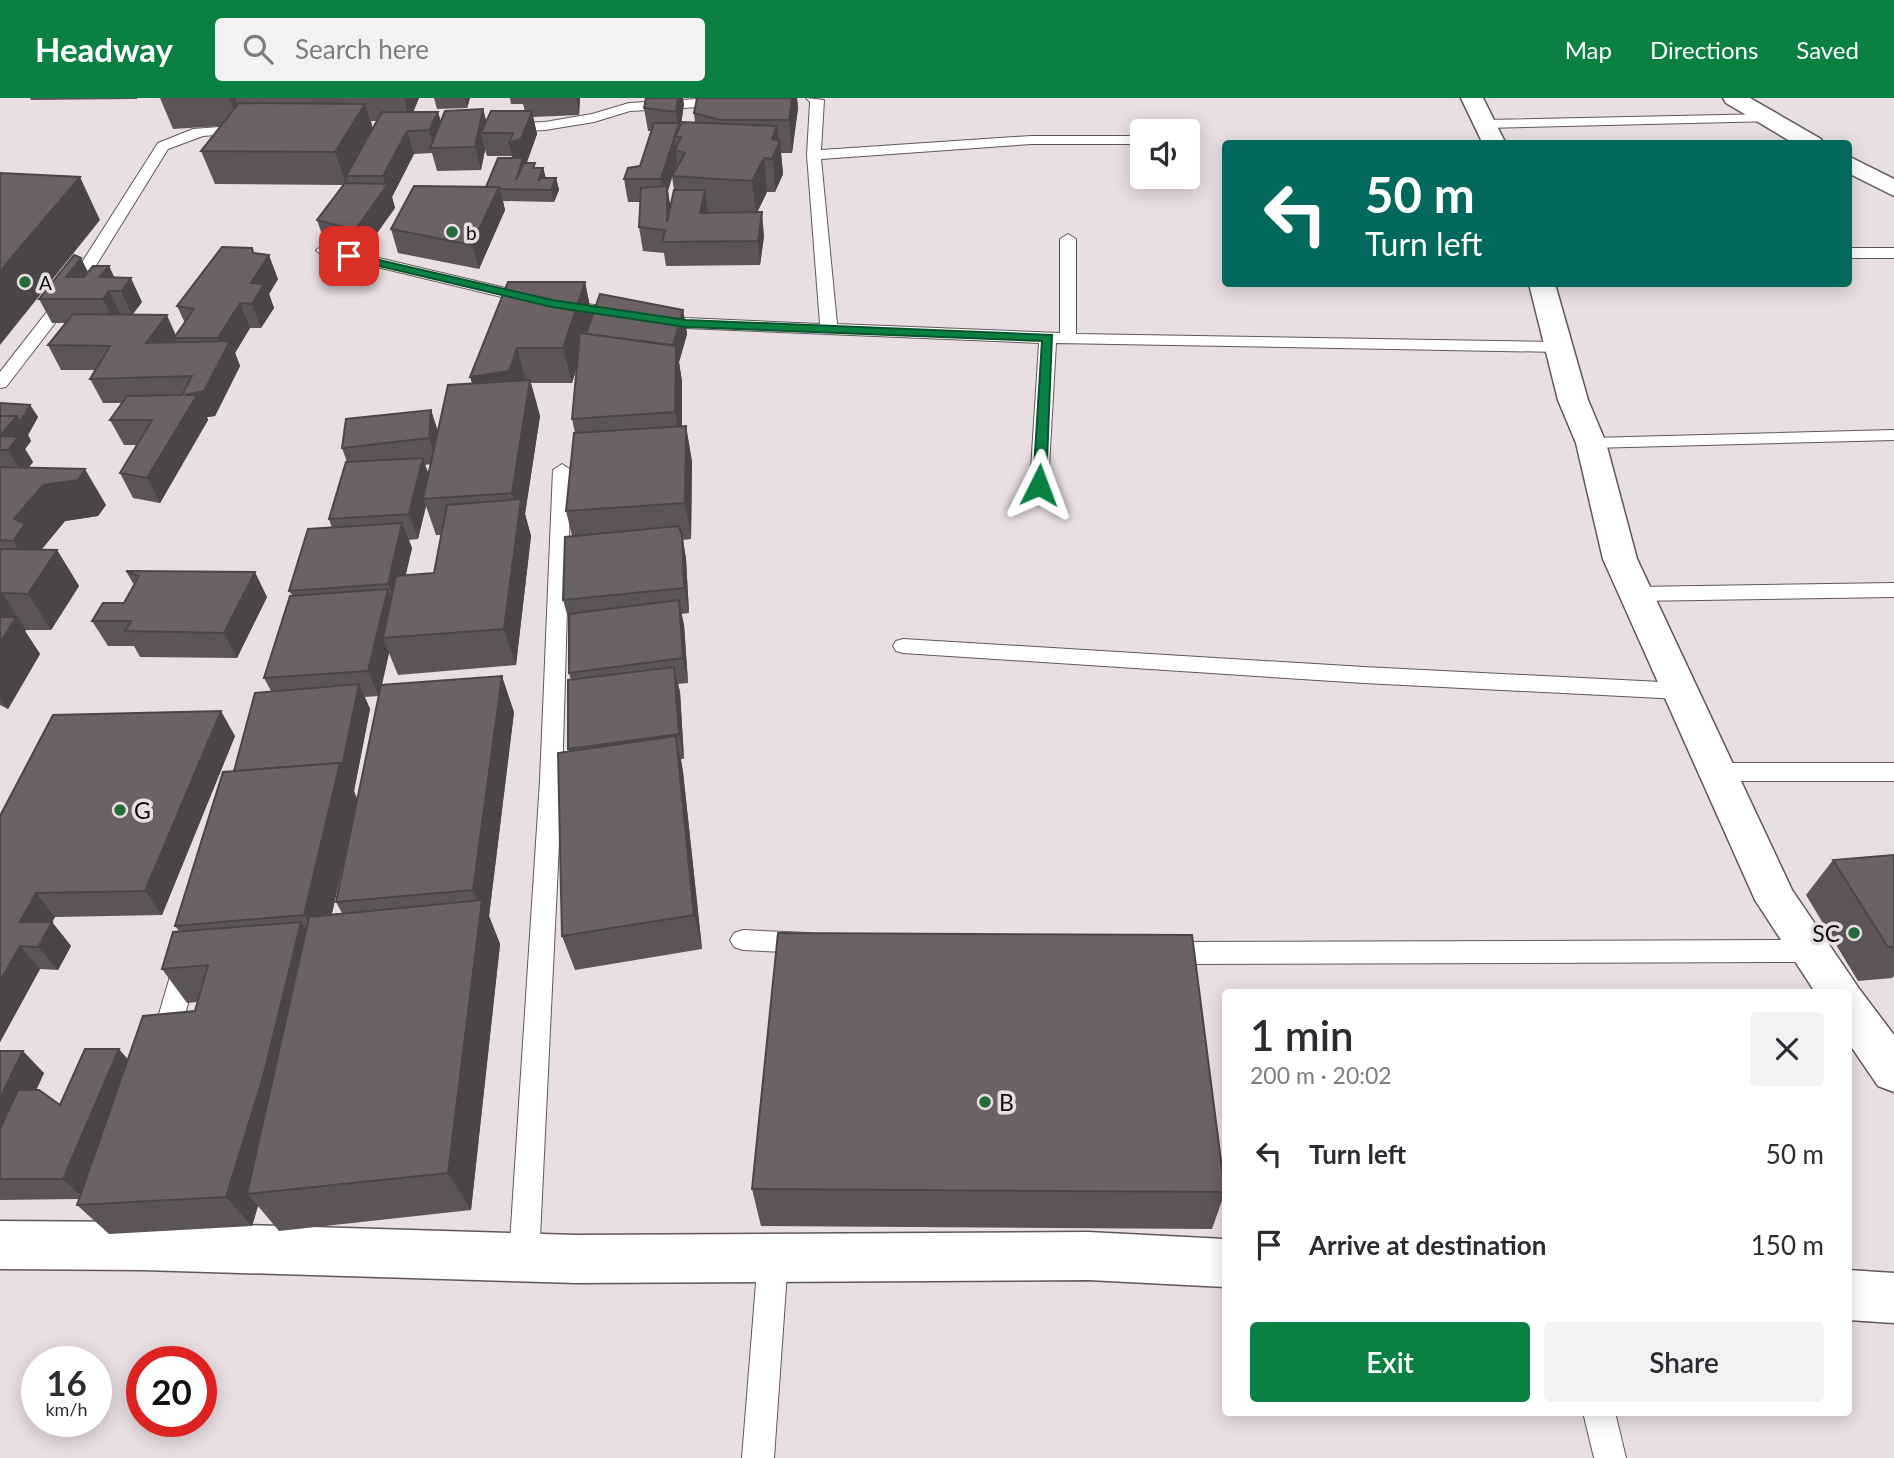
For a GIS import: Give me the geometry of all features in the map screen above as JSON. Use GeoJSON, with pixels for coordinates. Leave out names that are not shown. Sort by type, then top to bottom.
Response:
{"type":"FeatureCollection","features":[{"type":"Feature","properties":{"kind":"street"},"geometry":{"type":"LineString","coordinates":[[1472,98],[1490,134]]}},
{"type":"Feature","properties":{"kind":"street"},"geometry":{"type":"LineString","coordinates":[[1734,98],[1806,140]]}},
{"type":"Feature","properties":{"kind":"street"},"geometry":{"type":"LineString","coordinates":[[1852,165],[1894,189]]}},
{"type":"Feature","properties":{"kind":"street"},"geometry":{"type":"LineString","coordinates":[[1543,287],[1573,400],[1591,443],[1619,559],[1776,900],[1837,989]]}},
{"type":"Feature","properties":{"kind":"street"},"geometry":{"type":"LineString","coordinates":[[1870,1022],[1894,1072]]}},
{"type":"Feature","properties":{"kind":"street"},"geometry":{"type":"LineString","coordinates":[[0,1245],[111,1233],[524,1258],[1088,1255],[1222,1263]]}},
{"type":"Feature","properties":{"kind":"street"},"geometry":{"type":"LineString","coordinates":[[1852,1295],[1894,1298]]}},
{"type":"Feature","properties":{"kind":"lane"},"geometry":{"type":"LineString","coordinates":[[594,118],[597,98]]}},
{"type":"Feature","properties":{"kind":"lane"},"geometry":{"type":"LineString","coordinates":[[493,128],[545,126],[594,118],[629,107],[786,98]]}},
{"type":"Feature","properties":{"kind":"lane"},"geometry":{"type":"LineString","coordinates":[[813,98],[817,100],[814,155],[829,329]]}},
{"type":"Feature","properties":{"kind":"lane"},"geometry":{"type":"LineString","coordinates":[[1490,134],[1769,118]]}},
{"type":"Feature","properties":{"kind":"lane"},"geometry":{"type":"LineString","coordinates":[[0,383],[74,288],[163,146],[179,136],[199,131],[263,129]]}},
{"type":"Feature","properties":{"kind":"lane"},"geometry":{"type":"LineString","coordinates":[[814,155],[1031,140],[1130,140]]}},
{"type":"Feature","properties":{"kind":"lane"},"geometry":{"type":"LineString","coordinates":[[1068,239],[1068,338]]}},
{"type":"Feature","properties":{"kind":"lane"},"geometry":{"type":"LineString","coordinates":[[324,250],[552,304],[686,323],[1048,338],[1559,347]]}},
{"type":"Feature","properties":{"kind":"lane"},"geometry":{"type":"LineString","coordinates":[[1852,253],[1894,253]]}},
{"type":"Feature","properties":{"kind":"lane"},"geometry":{"type":"LineString","coordinates":[[1039,485],[1048,338]]}},
{"type":"Feature","properties":{"kind":"lane"},"geometry":{"type":"LineString","coordinates":[[1591,443],[1894,435]]}},
{"type":"Feature","properties":{"kind":"lane"},"geometry":{"type":"LineString","coordinates":[[524,1258],[551,781],[562,470]]}},
{"type":"Feature","properties":{"kind":"lane"},"geometry":{"type":"LineString","coordinates":[[1635,594],[1894,590]]}},
{"type":"Feature","properties":{"kind":"lane"},"geometry":{"type":"LineString","coordinates":[[903,646],[1351,675],[1680,691]]}},
{"type":"Feature","properties":{"kind":"lane"},"geometry":{"type":"LineString","coordinates":[[1719,772],[1894,772]]}},
{"type":"Feature","properties":{"kind":"lane"},"geometry":{"type":"LineString","coordinates":[[743,940],[826,944]]}},
{"type":"Feature","properties":{"kind":"lane"},"geometry":{"type":"LineString","coordinates":[[158,1062],[192,943]]}},
{"type":"Feature","properties":{"kind":"lane"},"geometry":{"type":"LineString","coordinates":[[1142,953],[1812,951]]}},
{"type":"Feature","properties":{"kind":"lane"},"geometry":{"type":"LineString","coordinates":[[758,1458],[773,1258]]}},
{"type":"Feature","properties":{"kind":"lane"},"geometry":{"type":"LineString","coordinates":[[1600,1416],[1610,1458]]}},
{"type":"Feature","properties":{"kind":"building"},"geometry":{"type":"Polygon","coordinates":[[[646,98],[678,98],[676,112],[644,108],[646,98]]]}},
{"type":"Feature","properties":{"kind":"building"},"geometry":{"type":"Polygon","coordinates":[[[697,98],[792,98],[789,120],[720,120],[694,113],[697,98]]]}},
{"type":"Feature","properties":{"kind":"building"},"geometry":{"type":"Polygon","coordinates":[[[239,103],[365,104],[335,152],[201,151],[239,103]]]}},
{"type":"Feature","properties":{"kind":"building"},"geometry":{"type":"Polygon","coordinates":[[[483,109],[475,147],[430,148],[445,111],[483,109]]]}},
{"type":"Feature","properties":{"kind":"building"},"geometry":{"type":"Polygon","coordinates":[[[491,111],[532,111],[521,139],[509,143],[513,133],[481,133],[491,111]]]}},
{"type":"Feature","properties":{"kind":"building"},"geometry":{"type":"Polygon","coordinates":[[[382,112],[438,112],[429,130],[407,131],[383,176],[346,176],[382,112]]]}},
{"type":"Feature","properties":{"kind":"building"},"geometry":{"type":"Polygon","coordinates":[[[682,122],[777,126],[772,139],[780,141],[772,159],[764,158],[752,181],[672,176],[685,153],[675,150],[681,137],[675,137],[682,122]]]}},
{"type":"Feature","properties":{"kind":"building"},"geometry":{"type":"Polygon","coordinates":[[[654,123],[679,123],[661,179],[624,179],[628,168],[640,166],[654,123]]]}},
{"type":"Feature","properties":{"kind":"building"},"geometry":{"type":"Polygon","coordinates":[[[498,158],[523,158],[516,180],[524,163],[535,163],[533,168],[543,168],[538,181],[541,178],[556,178],[551,190],[486,187],[498,158]]]}},
{"type":"Feature","properties":{"kind":"building"},"geometry":{"type":"Polygon","coordinates":[[[0,173],[80,177],[0,271],[0,173]]]}},
{"type":"Feature","properties":{"kind":"building"},"geometry":{"type":"Polygon","coordinates":[[[345,183],[388,184],[355,230],[317,220],[345,183]]]}},
{"type":"Feature","properties":{"kind":"building"},"geometry":{"type":"Polygon","coordinates":[[[414,186],[499,187],[472,245],[391,229],[414,186]]]}},
{"type":"Feature","properties":{"kind":"building"},"geometry":{"type":"Polygon","coordinates":[[[667,186],[667,222],[674,190],[705,190],[700,213],[762,212],[758,241],[662,242],[665,230],[639,227],[641,188],[667,186]]]}},
{"type":"Feature","properties":{"kind":"building"},"geometry":{"type":"Polygon","coordinates":[[[222,247],[252,248],[253,253],[269,255],[251,283],[264,284],[252,304],[240,303],[218,338],[174,338],[194,309],[177,306],[222,247]]]}},
{"type":"Feature","properties":{"kind":"building"},"geometry":{"type":"Polygon","coordinates":[[[74,255],[81,258],[66,277],[84,277],[93,266],[109,266],[100,277],[131,278],[121,291],[109,291],[103,299],[39,299],[74,255]]]}},
{"type":"Feature","properties":{"kind":"building"},"geometry":{"type":"Polygon","coordinates":[[[508,282],[585,282],[563,348],[517,348],[509,371],[470,377],[508,282]]]}},
{"type":"Feature","properties":{"kind":"building"},"geometry":{"type":"Polygon","coordinates":[[[600,294],[683,310],[673,345],[586,334],[600,294]]]}},
{"type":"Feature","properties":{"kind":"building"},"geometry":{"type":"Polygon","coordinates":[[[73,314],[167,315],[146,343],[230,341],[204,391],[185,395],[197,395],[147,478],[120,473],[152,420],[110,420],[127,396],[182,395],[192,376],[90,379],[110,346],[48,345],[73,314]]]}},
{"type":"Feature","properties":{"kind":"building"},"geometry":{"type":"Polygon","coordinates":[[[580,333],[676,346],[675,412],[572,419],[580,333]]]}},
{"type":"Feature","properties":{"kind":"building"},"geometry":{"type":"Polygon","coordinates":[[[530,380],[512,493],[423,499],[448,385],[530,380]]]}},
{"type":"Feature","properties":{"kind":"building"},"geometry":{"type":"Polygon","coordinates":[[[0,403],[30,405],[20,422],[17,416],[0,416],[0,403]]]}},
{"type":"Feature","properties":{"kind":"building"},"geometry":{"type":"Polygon","coordinates":[[[431,410],[429,438],[342,448],[346,419],[431,410]]]}},
{"type":"Feature","properties":{"kind":"building"},"geometry":{"type":"Polygon","coordinates":[[[0,416],[17,416],[0,436],[0,416]]]}},
{"type":"Feature","properties":{"kind":"building"},"geometry":{"type":"Polygon","coordinates":[[[686,426],[685,503],[566,511],[574,433],[686,426]]]}},
{"type":"Feature","properties":{"kind":"building"},"geometry":{"type":"Polygon","coordinates":[[[0,436],[18,437],[8,450],[0,450],[0,436]]]}},
{"type":"Feature","properties":{"kind":"building"},"geometry":{"type":"Polygon","coordinates":[[[423,458],[409,514],[329,519],[346,462],[423,458]]]}},
{"type":"Feature","properties":{"kind":"building"},"geometry":{"type":"Polygon","coordinates":[[[0,467],[85,469],[78,480],[43,485],[14,519],[25,524],[13,541],[0,540],[0,467]]]}},
{"type":"Feature","properties":{"kind":"building"},"geometry":{"type":"Polygon","coordinates":[[[521,499],[504,629],[383,638],[396,576],[434,573],[447,505],[521,499]]]}},
{"type":"Feature","properties":{"kind":"building"},"geometry":{"type":"Polygon","coordinates":[[[402,523],[388,584],[289,591],[308,529],[402,523]]]}},
{"type":"Feature","properties":{"kind":"building"},"geometry":{"type":"Polygon","coordinates":[[[678,526],[682,534],[684,588],[563,600],[565,537],[678,526]]]}},
{"type":"Feature","properties":{"kind":"building"},"geometry":{"type":"Polygon","coordinates":[[[0,549],[57,550],[28,594],[2,593],[0,596],[0,549]]]}},
{"type":"Feature","properties":{"kind":"building"},"geometry":{"type":"Polygon","coordinates":[[[126,571],[255,572],[224,633],[125,631],[131,621],[92,621],[103,603],[124,603],[139,576],[126,571]]]}},
{"type":"Feature","properties":{"kind":"building"},"geometry":{"type":"Polygon","coordinates":[[[388,589],[368,671],[264,678],[290,596],[388,589]]]}},
{"type":"Feature","properties":{"kind":"building"},"geometry":{"type":"Polygon","coordinates":[[[679,600],[683,658],[569,673],[569,614],[679,600]]]}},
{"type":"Feature","properties":{"kind":"building"},"geometry":{"type":"Polygon","coordinates":[[[0,617],[16,617],[0,643],[0,617]]]}},
{"type":"Feature","properties":{"kind":"building"},"geometry":{"type":"Polygon","coordinates":[[[674,667],[679,734],[568,749],[568,680],[674,667]]]}},
{"type":"Feature","properties":{"kind":"building"},"geometry":{"type":"Polygon","coordinates":[[[502,676],[473,890],[336,902],[381,685],[502,676]]]}},
{"type":"Feature","properties":{"kind":"building"},"geometry":{"type":"Polygon","coordinates":[[[359,684],[342,767],[340,763],[234,771],[255,693],[359,684]]]}},
{"type":"Feature","properties":{"kind":"building","name":"G"},"geometry":{"type":"Polygon","coordinates":[[[221,711],[145,891],[36,893],[20,922],[52,922],[38,947],[20,946],[0,981],[0,816],[53,715],[221,711]]]}},
{"type":"Feature","properties":{"kind":"building"},"geometry":{"type":"Polygon","coordinates":[[[676,736],[694,915],[562,936],[558,753],[676,736]]]}},
{"type":"Feature","properties":{"kind":"building"},"geometry":{"type":"Polygon","coordinates":[[[340,763],[304,915],[175,926],[223,772],[340,763]]]}},
{"type":"Feature","properties":{"kind":"building"},"geometry":{"type":"Polygon","coordinates":[[[1894,855],[1894,947],[1888,947],[1833,860],[1894,855]]]}},
{"type":"Feature","properties":{"kind":"building"},"geometry":{"type":"Polygon","coordinates":[[[482,900],[448,1173],[247,1194],[309,917],[482,900]]]}},
{"type":"Feature","properties":{"kind":"building"},"geometry":{"type":"Polygon","coordinates":[[[301,922],[263,1077],[226,1197],[77,1205],[143,1016],[195,1011],[208,965],[162,969],[173,932],[301,922]]]}},
{"type":"Feature","properties":{"kind":"building","name":"B"},"geometry":{"type":"Polygon","coordinates":[[[778,933],[1192,935],[1222,1169],[1222,1192],[752,1189],[778,933]]]}},
{"type":"Feature","properties":{"kind":"building"},"geometry":{"type":"Polygon","coordinates":[[[85,1049],[119,1049],[63,1179],[0,1179],[0,1129],[18,1090],[39,1090],[60,1105],[85,1049]]]}},
{"type":"Feature","properties":{"kind":"building"},"geometry":{"type":"Polygon","coordinates":[[[0,1051],[23,1051],[0,1098],[0,1051]]]}},
{"type":"Feature","properties":{"kind":"place","name":"b"},"geometry":{"type":"Point","coordinates":[452,232]}},
{"type":"Feature","properties":{"kind":"place","name":"A"},"geometry":{"type":"Point","coordinates":[25,282]}},
{"type":"Feature","properties":{"kind":"place","name":"G"},"geometry":{"type":"Point","coordinates":[120,810]}},
{"type":"Feature","properties":{"kind":"place","name":"SC"},"geometry":{"type":"Point","coordinates":[1854,933]}},
{"type":"Feature","properties":{"kind":"place","name":"B"},"geometry":{"type":"Point","coordinates":[985,1102]}},
{"type":"Feature","properties":{"kind":"route"},"geometry":{"type":"LineString","coordinates":[[349,256],[552,304],[686,323],[1048,338],[1039,485]]}}]}
